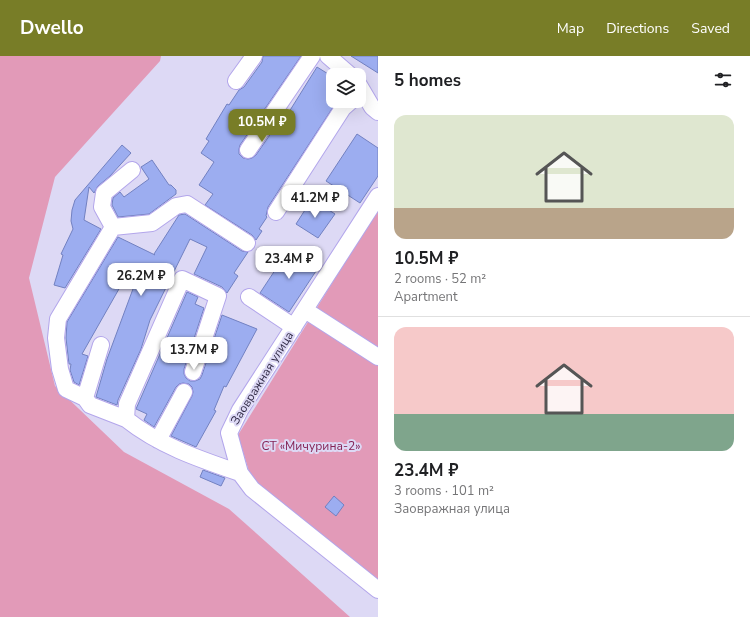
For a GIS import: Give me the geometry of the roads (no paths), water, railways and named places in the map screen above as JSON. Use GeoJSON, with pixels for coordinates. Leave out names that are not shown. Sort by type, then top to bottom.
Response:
{"type":"FeatureCollection","features":[{"type":"Feature","properties":{"kind":"street"},"geometry":{"type":"LineString","coordinates":[[236,81],[254,56]]}},
{"type":"Feature","properties":{"kind":"street"},"geometry":{"type":"LineString","coordinates":[[248,150],[312,56]]}},
{"type":"Feature","properties":{"kind":"street"},"geometry":{"type":"LineString","coordinates":[[328,56],[342,68]]}},
{"type":"Feature","properties":{"kind":"street"},"geometry":{"type":"LineString","coordinates":[[366,101],[378,112]]}},
{"type":"Feature","properties":{"kind":"street"},"geometry":{"type":"LineString","coordinates":[[276,212],[343,108]]}},
{"type":"Feature","properties":{"kind":"street"},"geometry":{"type":"LineString","coordinates":[[113,227],[102,207],[104,193],[132,170]]}},
{"type":"Feature","properties":{"kind":"street","name":"Заовражная улица"},"geometry":{"type":"LineString","coordinates":[[378,196],[240,410],[229,433],[240,473],[252,489],[378,590]]}},
{"type":"Feature","properties":{"kind":"street"},"geometry":{"type":"LineString","coordinates":[[113,227],[152,223],[176,206],[187,204],[247,243]]}},
{"type":"Feature","properties":{"kind":"street"},"geometry":{"type":"LineString","coordinates":[[113,227],[58,319],[56,338],[60,368],[66,389],[85,398],[90,405],[126,419],[139,430],[172,448],[240,473]]}},
{"type":"Feature","properties":{"kind":"street"},"geometry":{"type":"LineString","coordinates":[[126,419],[127,404],[178,274],[218,296],[193,372]]}},
{"type":"Feature","properties":{"kind":"street"},"geometry":{"type":"LineString","coordinates":[[249,296],[294,327]]}},
{"type":"Feature","properties":{"kind":"street"},"geometry":{"type":"LineString","coordinates":[[305,310],[378,357]]}},
{"type":"Feature","properties":{"kind":"street"},"geometry":{"type":"LineString","coordinates":[[85,398],[102,346]]}},
{"type":"Feature","properties":{"kind":"street"},"geometry":{"type":"LineString","coordinates":[[158,440],[184,392]]}},
{"type":"Feature","properties":{"kind":"park label","name":"СТ «Мичурина-2»"},"geometry":{"type":"Point","coordinates":[311,446]}}]}
